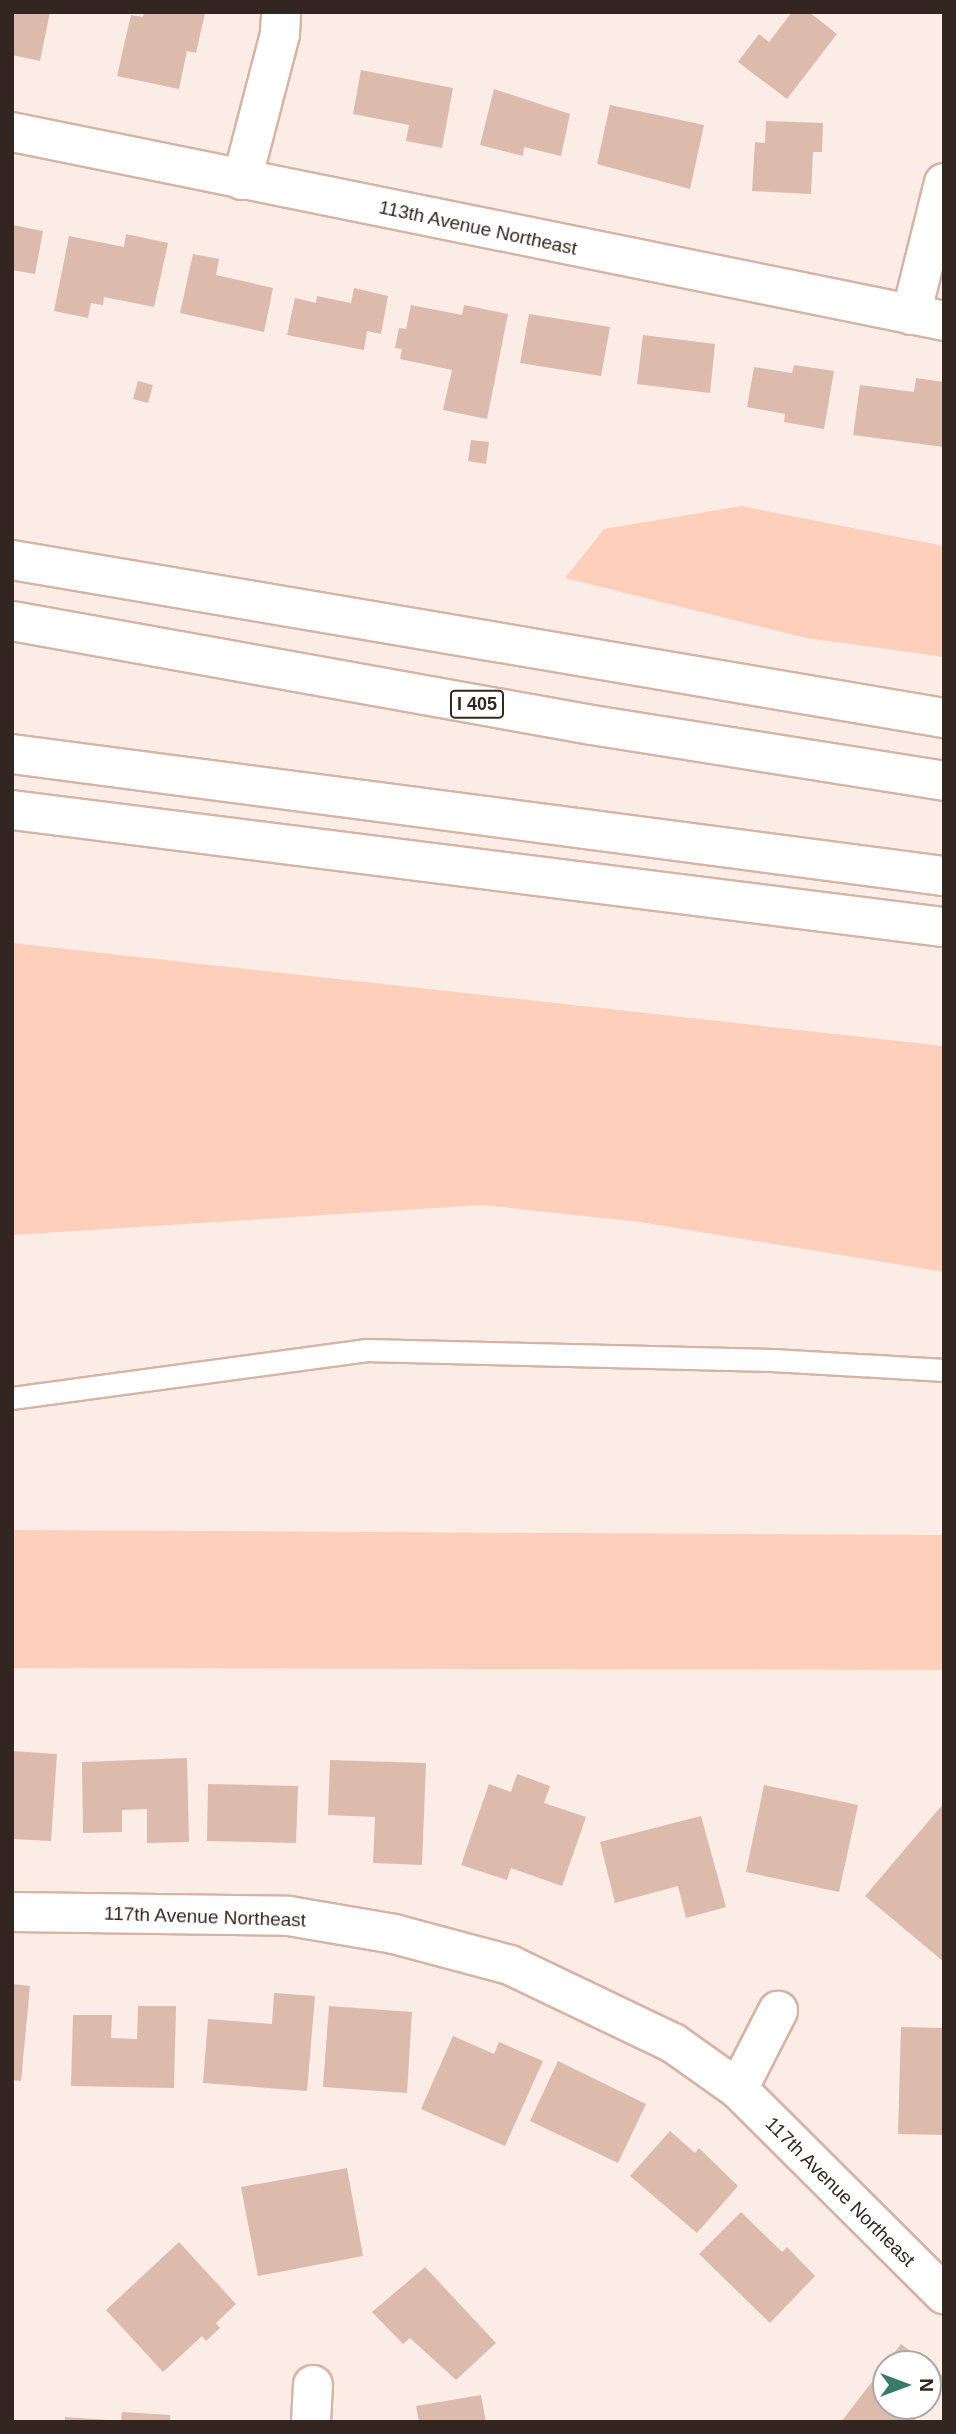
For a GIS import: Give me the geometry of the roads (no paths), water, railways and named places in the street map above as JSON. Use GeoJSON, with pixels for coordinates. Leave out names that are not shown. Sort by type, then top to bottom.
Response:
{"type":"FeatureCollection","features":[{"type":"Feature","properties":{"kind":"main road"},"geometry":{"type":"LineString","coordinates":[[242,180],[280,34],[281,12]]}},
{"type":"Feature","properties":{"kind":"main road","name":"113th Avenue Northeast"},"geometry":{"type":"LineString","coordinates":[[12,132],[928,318]]}},
{"type":"Feature","properties":{"kind":"main road"},"geometry":{"type":"LineString","coordinates":[[928,318],[944,183]]}},
{"type":"Feature","properties":{"kind":"main road"},"geometry":{"type":"LineString","coordinates":[[12,561],[944,718]]}},
{"type":"Feature","properties":{"kind":"main road","name":"I 405"},"geometry":{"type":"LineString","coordinates":[[12,621],[592,725],[944,781]]}},
{"type":"Feature","properties":{"kind":"main road"},"geometry":{"type":"LineString","coordinates":[[12,754],[944,876]]}},
{"type":"Feature","properties":{"kind":"main road"},"geometry":{"type":"LineString","coordinates":[[12,810],[944,927]]}},
{"type":"Feature","properties":{"kind":"main road","name":"117th Avenue Northeast"},"geometry":{"type":"LineString","coordinates":[[12,1912],[289,1916],[394,1934],[510,1965],[673,2043],[738,2089],[944,2294]]}},
{"type":"Feature","properties":{"kind":"main road"},"geometry":{"type":"LineString","coordinates":[[738,2089],[778,2011]]}},
{"type":"Feature","properties":{"kind":"lane"},"geometry":{"type":"LineString","coordinates":[[12,1398],[366,1350],[772,1360],[944,1370]]}}]}
